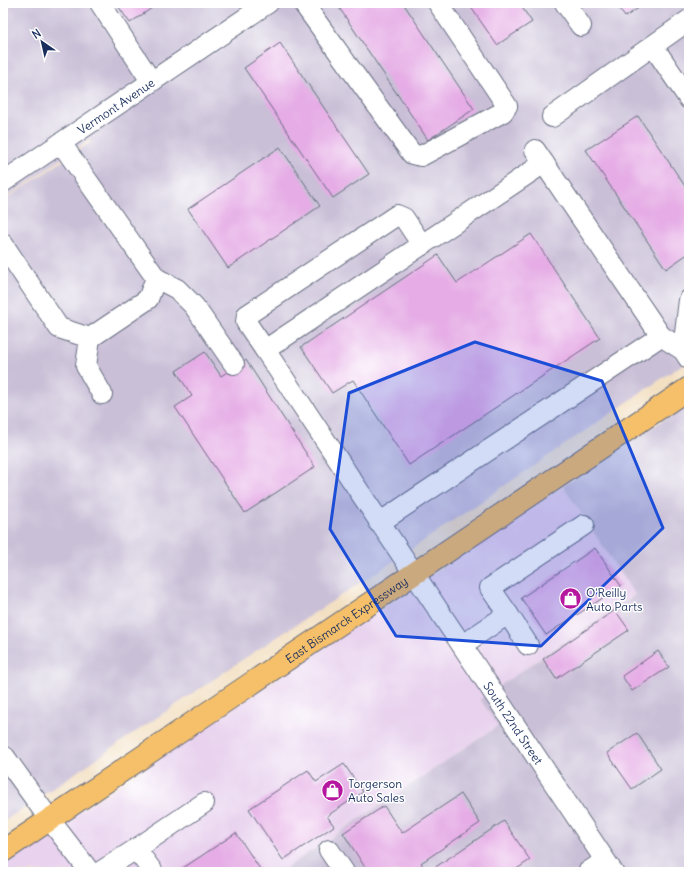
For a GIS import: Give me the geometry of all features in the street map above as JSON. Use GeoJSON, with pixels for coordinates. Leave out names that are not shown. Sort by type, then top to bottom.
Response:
{"type":"FeatureCollection","features":[{"type":"Feature","properties":{"kind":"main road","name":"East Bismarck Expressway"},"geometry":{"type":"LineString","coordinates":[[3,851],[689,388]]}},
{"type":"Feature","properties":{"kind":"street","name":"Vermont Avenue"},"geometry":{"type":"LineString","coordinates":[[3,182],[151,81],[100,3]]}},
{"type":"Feature","properties":{"kind":"street"},"geometry":{"type":"LineString","coordinates":[[151,81],[268,3]]}},
{"type":"Feature","properties":{"kind":"street"},"geometry":{"type":"LineString","coordinates":[[303,3],[412,154],[421,156],[503,112],[507,106],[438,3]]}},
{"type":"Feature","properties":{"kind":"street"},"geometry":{"type":"LineString","coordinates":[[565,3],[581,26]]}},
{"type":"Feature","properties":{"kind":"street"},"geometry":{"type":"LineString","coordinates":[[552,117],[689,20]]}},
{"type":"Feature","properties":{"kind":"street"},"geometry":{"type":"LineString","coordinates":[[653,46],[689,99]]}},
{"type":"Feature","properties":{"kind":"street"},"geometry":{"type":"LineString","coordinates":[[61,142],[156,278],[177,289],[194,306],[234,364]]}},
{"type":"Feature","properties":{"kind":"street"},"geometry":{"type":"LineString","coordinates":[[264,350],[422,244],[540,157],[660,336],[686,354]]}},
{"type":"Feature","properties":{"kind":"street","name":"South 22nd Street"},"geometry":{"type":"LineString","coordinates":[[422,244],[404,218],[397,215],[247,315],[246,322],[609,866]]}},
{"type":"Feature","properties":{"kind":"street"},"geometry":{"type":"LineString","coordinates":[[3,244],[59,328],[90,338]]}},
{"type":"Feature","properties":{"kind":"street"},"geometry":{"type":"LineString","coordinates":[[102,394],[86,366],[90,338],[148,299],[156,278]]}},
{"type":"Feature","properties":{"kind":"street"},"geometry":{"type":"LineString","coordinates":[[686,354],[689,300]]}},
{"type":"Feature","properties":{"kind":"street"},"geometry":{"type":"LineString","coordinates":[[379,523],[660,336]]}},
{"type":"Feature","properties":{"kind":"street"},"geometry":{"type":"LineString","coordinates":[[528,645],[490,588],[584,525]]}},
{"type":"Feature","properties":{"kind":"street"},"geometry":{"type":"LineString","coordinates":[[462,645],[508,614]]}},
{"type":"Feature","properties":{"kind":"street"},"geometry":{"type":"LineString","coordinates":[[4,757],[90,872]]}},
{"type":"Feature","properties":{"kind":"street"},"geometry":{"type":"LineString","coordinates":[[100,872],[204,803]]}},
{"type":"Feature","properties":{"kind":"street"},"geometry":{"type":"LineString","coordinates":[[136,849],[152,872]]}},
{"type":"Feature","properties":{"kind":"street"},"geometry":{"type":"LineString","coordinates":[[329,850],[344,872]]}},
{"type":"Feature","properties":{"kind":"street"},"geometry":{"type":"LineString","coordinates":[[588,872],[609,866]]}},
{"type":"Feature","properties":{"kind":"highlighted area"},"geometry":{"type":"Polygon","coordinates":[[[475,342],[602,381],[663,528],[541,646],[396,636],[330,529],[349,393],[475,342]]]}},
{"type":"Feature","properties":{"kind":"shaded area"},"geometry":{"type":"Polygon","coordinates":[[[3,3],[689,3],[689,360],[397,559],[245,658],[3,822],[3,201],[91,142],[89,140],[3,200],[3,3]]]}},
{"type":"Feature","properties":{"kind":"shaded area"},"geometry":{"type":"Polygon","coordinates":[[[689,403],[689,872],[280,872],[498,726],[480,699],[635,595],[563,486],[689,403]]]}},
{"type":"Feature","properties":{"kind":"shaded area"},"geometry":{"type":"Polygon","coordinates":[[[563,486],[636,594],[480,699],[498,726],[280,872],[3,872],[3,863],[563,486]]]}},
{"type":"Feature","properties":{"kind":"building"},"geometry":{"type":"Polygon","coordinates":[[[116,3],[159,3],[130,23],[116,3]]]}},
{"type":"Feature","properties":{"kind":"building"},"geometry":{"type":"Polygon","coordinates":[[[342,3],[403,3],[474,109],[428,140],[338,6],[342,3]]]}},
{"type":"Feature","properties":{"kind":"building"},"geometry":{"type":"Polygon","coordinates":[[[468,3],[519,3],[532,22],[497,45],[468,3]]]}},
{"type":"Feature","properties":{"kind":"building"},"geometry":{"type":"Polygon","coordinates":[[[615,3],[646,3],[625,17],[615,3]]]}},
{"type":"Feature","properties":{"kind":"building"},"geometry":{"type":"Polygon","coordinates":[[[280,43],[369,174],[333,198],[244,68],[280,43]]]}},
{"type":"Feature","properties":{"kind":"building"},"geometry":{"type":"Polygon","coordinates":[[[638,116],[689,192],[689,253],[666,269],[586,150],[638,116]]]}},
{"type":"Feature","properties":{"kind":"building"},"geometry":{"type":"Polygon","coordinates":[[[280,147],[320,206],[228,268],[188,209],[280,147]]]}},
{"type":"Feature","properties":{"kind":"building"},"geometry":{"type":"Polygon","coordinates":[[[531,234],[600,338],[409,465],[353,380],[332,393],[301,347],[438,255],[457,283],[531,234]]]}},
{"type":"Feature","properties":{"kind":"building"},"geometry":{"type":"Polygon","coordinates":[[[205,352],[221,376],[246,360],[315,467],[245,513],[175,407],[192,396],[176,371],[205,352]]]}},
{"type":"Feature","properties":{"kind":"building"},"geometry":{"type":"Polygon","coordinates":[[[595,548],[621,586],[546,635],[521,598],[595,548]]]}},
{"type":"Feature","properties":{"kind":"building"},"geometry":{"type":"Polygon","coordinates":[[[615,610],[629,630],[556,679],[543,659],[615,610]]]}},
{"type":"Feature","properties":{"kind":"building"},"geometry":{"type":"Polygon","coordinates":[[[658,651],[669,667],[632,691],[622,676],[658,651]]]}},
{"type":"Feature","properties":{"kind":"building"},"geometry":{"type":"Polygon","coordinates":[[[637,733],[661,769],[632,789],[607,753],[637,733]]]}},
{"type":"Feature","properties":{"kind":"building"},"geometry":{"type":"Polygon","coordinates":[[[344,764],[363,792],[327,816],[334,826],[283,860],[249,809],[308,770],[316,782],[344,764]]]}},
{"type":"Feature","properties":{"kind":"building"},"geometry":{"type":"Polygon","coordinates":[[[461,794],[480,823],[421,863],[427,872],[368,872],[343,833],[384,806],[402,833],[461,794]]]}},
{"type":"Feature","properties":{"kind":"building"},"geometry":{"type":"Polygon","coordinates":[[[504,821],[530,860],[512,872],[432,872],[431,870],[504,821]]]}},
{"type":"Feature","properties":{"kind":"building"},"geometry":{"type":"Polygon","coordinates":[[[236,833],[262,872],[177,872],[236,833]]]}},
{"type":"Feature","properties":{"kind":"place","name":"O'Reilly Auto Parts"},"geometry":{"type":"Point","coordinates":[570,599]}},
{"type":"Feature","properties":{"kind":"place","name":"Torgerson Auto Sales"},"geometry":{"type":"Point","coordinates":[332,790]}}]}
